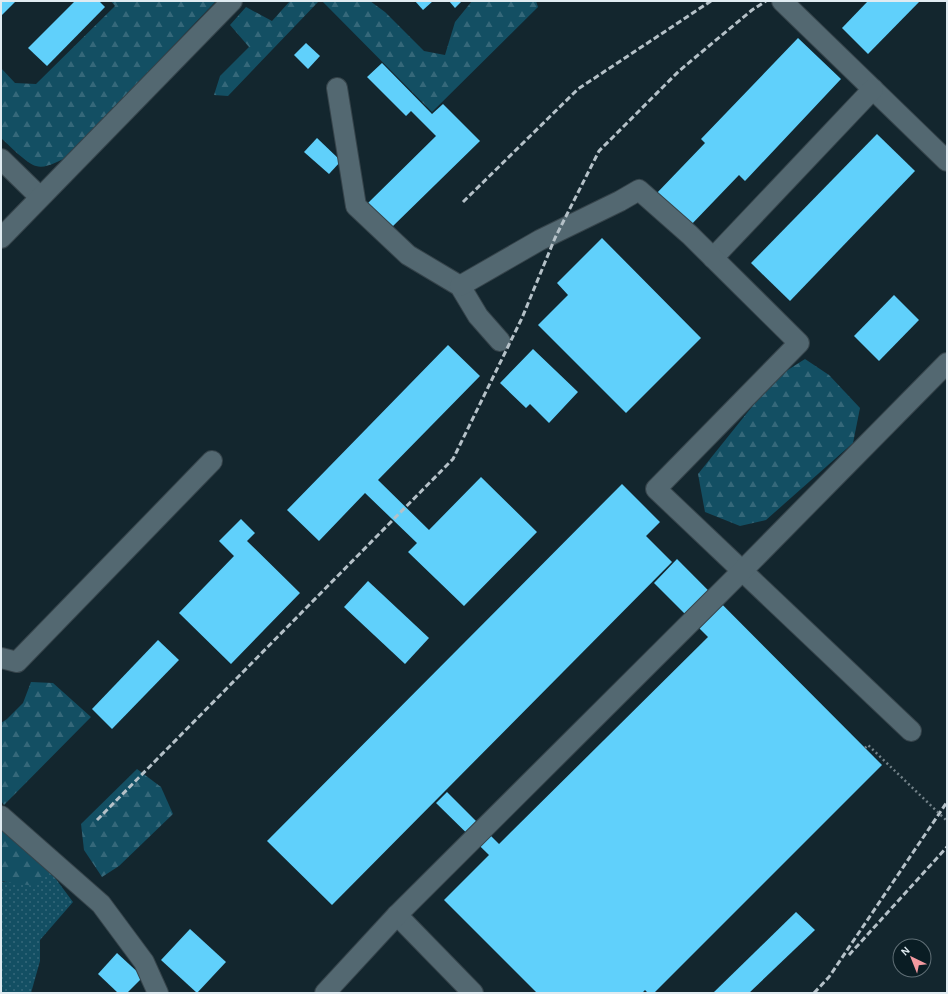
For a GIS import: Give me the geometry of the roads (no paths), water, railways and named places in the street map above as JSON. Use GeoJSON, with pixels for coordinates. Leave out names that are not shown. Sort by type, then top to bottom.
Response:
{"type":"FeatureCollection","features":[{"type":"Feature","properties":{"kind":"lane"},"geometry":{"type":"LineString","coordinates":[[1,238],[232,1]]}},
{"type":"Feature","properties":{"kind":"lane"},"geometry":{"type":"LineString","coordinates":[[782,1],[947,160]]}},
{"type":"Feature","properties":{"kind":"lane"},"geometry":{"type":"LineString","coordinates":[[338,88],[356,206],[408,255],[460,286],[478,316],[500,341]]}},
{"type":"Feature","properties":{"kind":"lane"},"geometry":{"type":"LineString","coordinates":[[713,258],[873,89]]}},
{"type":"Feature","properties":{"kind":"lane"},"geometry":{"type":"LineString","coordinates":[[1,159],[40,197]]}},
{"type":"Feature","properties":{"kind":"lane"},"geometry":{"type":"LineString","coordinates":[[460,286],[540,240],[620,201],[638,190],[690,235],[799,343],[656,489],[911,731]]}},
{"type":"Feature","properties":{"kind":"lane"},"geometry":{"type":"LineString","coordinates":[[325,993],[397,915],[945,369]]}},
{"type":"Feature","properties":{"kind":"lane"},"geometry":{"type":"LineString","coordinates":[[1,658],[17,662],[212,461]]}},
{"type":"Feature","properties":{"kind":"lane"},"geometry":{"type":"LineString","coordinates":[[1,816],[101,904],[144,962],[158,993]]}},
{"type":"Feature","properties":{"kind":"lane"},"geometry":{"type":"LineString","coordinates":[[397,915],[473,993]]}},
{"type":"Feature","properties":{"kind":"railway"},"geometry":{"type":"LineString","coordinates":[[463,202],[578,89],[711,1]]}},
{"type":"Feature","properties":{"kind":"railway"},"geometry":{"type":"LineString","coordinates":[[97,820],[453,459],[522,318],[555,238],[599,151],[679,71],[752,10],[766,1]]}},
{"type":"Feature","properties":{"kind":"railway"},"geometry":{"type":"LineString","coordinates":[[814,993],[829,977],[947,802]]}},
{"type":"Feature","properties":{"kind":"railway"},"geometry":{"type":"LineString","coordinates":[[849,955],[947,847]]}}]}
